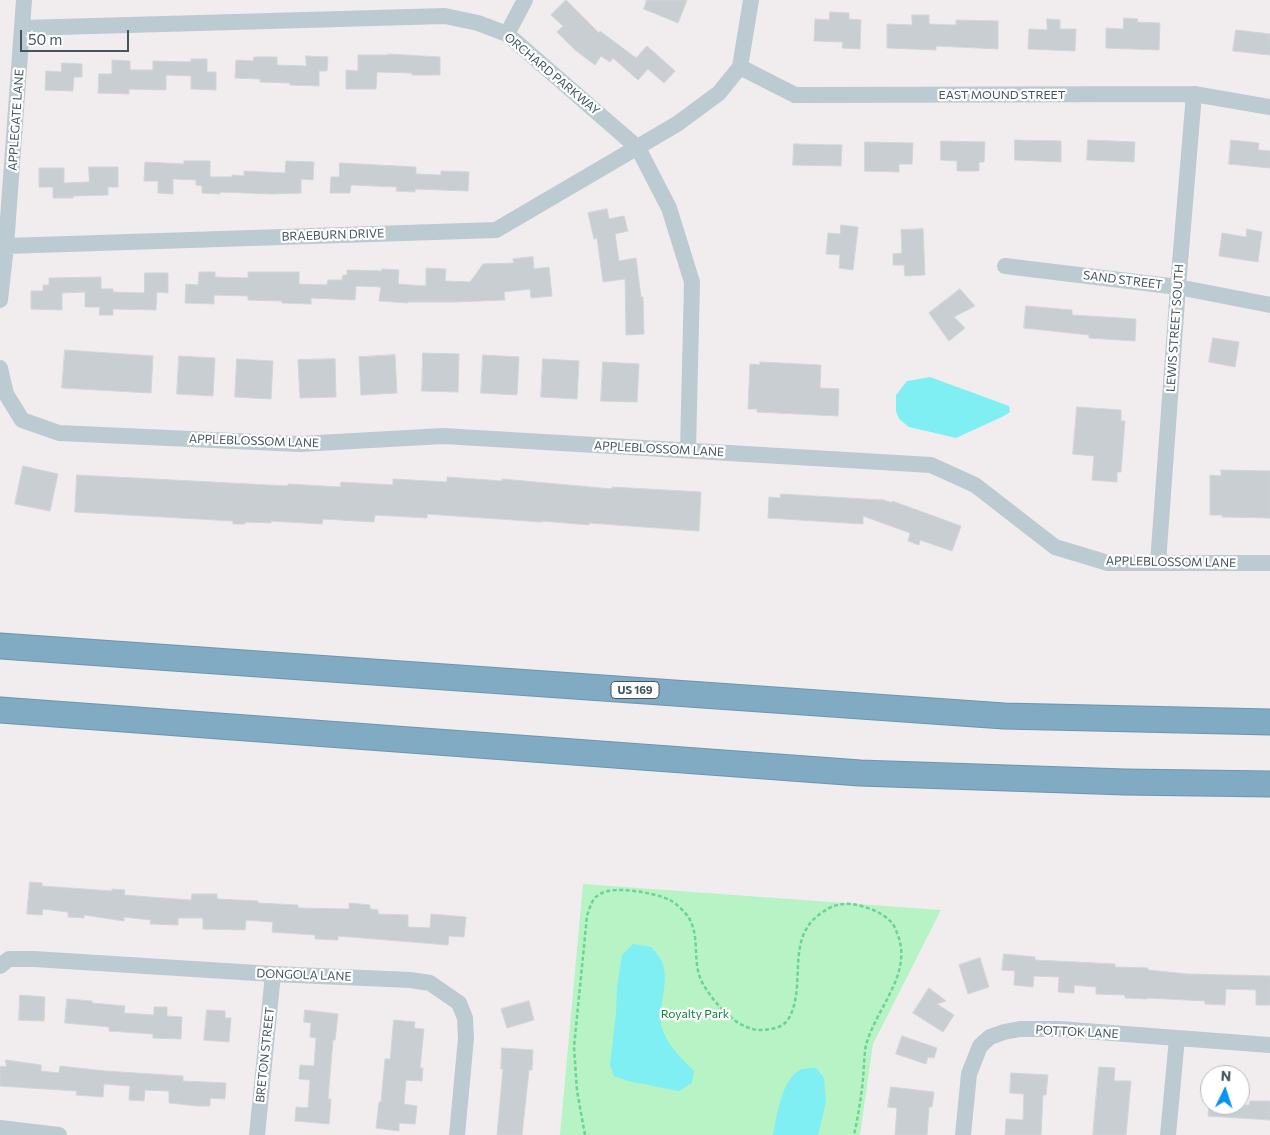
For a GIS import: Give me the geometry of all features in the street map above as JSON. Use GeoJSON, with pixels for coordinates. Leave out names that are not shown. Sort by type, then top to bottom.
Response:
{"type":"FeatureCollection","features":[{"type":"Feature","properties":{"kind":"highway","name":"US 169"},"geometry":{"type":"LineString","coordinates":[[0,646],[1004,716],[1270,722]]}},
{"type":"Feature","properties":{"kind":"highway"},"geometry":{"type":"LineString","coordinates":[[0,710],[860,773],[1125,782],[1270,784]]}},
{"type":"Feature","properties":{"kind":"street","name":"APPLEGATE LANE"},"geometry":{"type":"LineString","coordinates":[[0,300],[6,246],[24,0]]}},
{"type":"Feature","properties":{"kind":"street"},"geometry":{"type":"LineString","coordinates":[[507,34],[525,0]]}},
{"type":"Feature","properties":{"kind":"street"},"geometry":{"type":"LineString","coordinates":[[740,66],[751,0]]}},
{"type":"Feature","properties":{"kind":"street","name":"ORCHARD PARKWAY"},"geometry":{"type":"LineString","coordinates":[[23,28],[445,16],[478,23],[507,34],[638,148],[670,208],[692,282],[688,450]]}},
{"type":"Feature","properties":{"kind":"street","name":"EAST MOUND STREET"},"geometry":{"type":"LineString","coordinates":[[740,66],[795,95],[1194,94],[1270,107]]}},
{"type":"Feature","properties":{"kind":"street","name":"BRAEBURN DRIVE"},"geometry":{"type":"LineString","coordinates":[[6,246],[496,230],[677,124],[719,93],[740,66]]}},
{"type":"Feature","properties":{"kind":"street","name":"LEWIS STREET SOUTH"},"geometry":{"type":"LineString","coordinates":[[1158,563],[1194,94]]}},
{"type":"Feature","properties":{"kind":"street","name":"SAND STREET"},"geometry":{"type":"LineString","coordinates":[[1006,266],[1178,287],[1270,305]]}},
{"type":"Feature","properties":{"kind":"street","name":"APPLEBLOSSOM LANE"},"geometry":{"type":"LineString","coordinates":[[0,368],[6,394],[22,420],[58,433],[300,444],[443,436],[931,464],[975,485],[1056,547],[1108,563],[1270,563]]}},
{"type":"Feature","properties":{"kind":"street","name":"DONGOLA LANE"},"geometry":{"type":"LineString","coordinates":[[5,962],[34,959],[273,974],[410,980],[430,983],[458,1003],[465,1018],[466,1038],[458,1135]]}},
{"type":"Feature","properties":{"kind":"street","name":"BRETON STREET"},"geometry":{"type":"LineString","coordinates":[[257,1135],[273,974]]}},
{"type":"Feature","properties":{"kind":"street","name":"POTTOK LANE"},"geometry":{"type":"LineString","coordinates":[[963,1135],[969,1074],[980,1046],[990,1037],[1004,1032],[1020,1029],[1059,1029],[1270,1045]]}},
{"type":"Feature","properties":{"kind":"street"},"geometry":{"type":"LineString","coordinates":[[1168,1135],[1177,1038]]}},
{"type":"Feature","properties":{"kind":"street"},"geometry":{"type":"LineString","coordinates":[[0,1128],[59,1135]]}},
{"type":"Feature","properties":{"kind":"path"},"geometry":{"type":"LineString","coordinates":[[585,1135],[577,1091],[574,1047],[587,916],[591,902],[601,893],[620,891],[645,892],[672,901],[689,918],[696,934],[696,957],[703,983],[722,1009],[744,1027],[762,1031],[779,1027],[788,1020],[794,1007],[802,938],[811,921],[828,908],[842,903],[877,911],[893,923],[901,942],[902,961],[897,979],[872,1029],[866,1046],[863,1082],[854,1135]]}},
{"type":"Feature","properties":{"kind":"green space","name":"Royalty Park"},"geometry":{"type":"Polygon","coordinates":[[[583,884],[941,910],[873,1044],[860,1135],[560,1135],[583,884]]]}},
{"type":"Feature","properties":{"kind":"water"},"geometry":{"type":"Polygon","coordinates":[[[930,377],[1009,406],[1010,412],[956,438],[909,427],[899,419],[896,411],[896,395],[907,381],[930,377]]]}},
{"type":"Feature","properties":{"kind":"water"},"geometry":{"type":"Polygon","coordinates":[[[633,944],[651,947],[662,962],[665,979],[661,1014],[663,1031],[673,1048],[694,1071],[692,1083],[679,1091],[628,1081],[614,1076],[610,1065],[617,987],[622,955],[633,944]]]}},
{"type":"Feature","properties":{"kind":"water"},"geometry":{"type":"Polygon","coordinates":[[[816,1068],[824,1078],[826,1102],[818,1135],[773,1135],[778,1109],[788,1082],[800,1070],[816,1068]]]}},
{"type":"Feature","properties":{"kind":"building"},"geometry":{"type":"Polygon","coordinates":[[[566,0],[599,33],[600,31],[636,58],[647,46],[675,71],[664,83],[648,69],[638,80],[613,58],[610,62],[601,56],[595,65],[575,50],[557,32],[563,26],[551,15],[566,0]]]}},
{"type":"Feature","properties":{"kind":"building"},"geometry":{"type":"Polygon","coordinates":[[[647,0],[687,0],[678,23],[644,9],[647,0]]]}},
{"type":"Feature","properties":{"kind":"building"},"geometry":{"type":"Polygon","coordinates":[[[830,12],[849,13],[849,19],[861,20],[860,49],[842,48],[843,42],[814,41],[815,19],[829,20],[830,12]]]}},
{"type":"Feature","properties":{"kind":"building"},"geometry":{"type":"Polygon","coordinates":[[[912,15],[929,15],[929,24],[956,25],[956,20],[998,21],[998,49],[936,46],[936,50],[887,48],[887,24],[912,25],[912,15]]]}},
{"type":"Feature","properties":{"kind":"building"},"geometry":{"type":"Polygon","coordinates":[[[1124,18],[1138,19],[1137,22],[1160,23],[1159,50],[1106,48],[1106,28],[1123,29],[1124,18]]]}},
{"type":"Feature","properties":{"kind":"building"},"geometry":{"type":"Polygon","coordinates":[[[1047,19],[1060,20],[1060,29],[1076,29],[1075,51],[1028,49],[1029,29],[1047,30],[1047,19]]]}},
{"type":"Feature","properties":{"kind":"building"},"geometry":{"type":"Polygon","coordinates":[[[1236,30],[1270,34],[1270,55],[1233,51],[1236,30]]]}},
{"type":"Feature","properties":{"kind":"building"},"geometry":{"type":"Polygon","coordinates":[[[388,54],[440,57],[440,75],[377,72],[376,89],[346,89],[346,70],[358,71],[358,55],[388,54]]]}},
{"type":"Feature","properties":{"kind":"building"},"geometry":{"type":"Polygon","coordinates":[[[306,56],[328,57],[327,71],[319,71],[319,86],[290,85],[290,83],[260,82],[260,79],[235,78],[236,60],[253,61],[254,57],[277,57],[277,65],[306,66],[306,56]]]}},
{"type":"Feature","properties":{"kind":"building"},"geometry":{"type":"Polygon","coordinates":[[[191,59],[207,59],[207,72],[216,72],[216,90],[191,89],[191,76],[166,75],[166,90],[129,89],[129,94],[98,93],[99,74],[112,74],[112,60],[130,61],[130,70],[153,70],[153,61],[191,62],[191,59]]]}},
{"type":"Feature","properties":{"kind":"building"},"geometry":{"type":"Polygon","coordinates":[[[62,63],[82,64],[82,77],[74,77],[73,91],[45,90],[46,71],[61,72],[62,63]]]}},
{"type":"Feature","properties":{"kind":"building"},"geometry":{"type":"Polygon","coordinates":[[[1015,140],[1061,141],[1061,162],[1015,160],[1015,140]]]}},
{"type":"Feature","properties":{"kind":"building"},"geometry":{"type":"Polygon","coordinates":[[[1088,140],[1135,142],[1134,162],[1087,160],[1088,140]]]}},
{"type":"Feature","properties":{"kind":"building"},"geometry":{"type":"Polygon","coordinates":[[[1231,140],[1259,143],[1258,150],[1270,151],[1270,168],[1229,164],[1231,140]]]}},
{"type":"Feature","properties":{"kind":"building"},"geometry":{"type":"Polygon","coordinates":[[[941,141],[985,142],[984,162],[979,162],[979,171],[957,171],[957,161],[941,160],[941,141]]]}},
{"type":"Feature","properties":{"kind":"building"},"geometry":{"type":"Polygon","coordinates":[[[865,142],[913,143],[912,164],[899,164],[899,172],[865,171],[865,142]]]}},
{"type":"Feature","properties":{"kind":"building"},"geometry":{"type":"Polygon","coordinates":[[[794,144],[842,145],[841,166],[793,165],[794,144]]]}},
{"type":"Feature","properties":{"kind":"building"},"geometry":{"type":"Polygon","coordinates":[[[184,161],[210,161],[210,177],[244,176],[244,171],[285,173],[286,161],[314,162],[313,180],[301,179],[301,193],[271,194],[202,193],[202,186],[196,185],[196,180],[173,179],[173,194],[158,193],[158,181],[144,181],[145,162],[184,164],[184,161]]]}},
{"type":"Feature","properties":{"kind":"building"},"geometry":{"type":"Polygon","coordinates":[[[340,163],[416,167],[416,174],[441,175],[441,171],[469,172],[468,191],[415,189],[415,192],[396,191],[397,187],[351,185],[350,193],[330,193],[331,177],[339,177],[340,163]]]}},
{"type":"Feature","properties":{"kind":"building"},"geometry":{"type":"Polygon","coordinates":[[[89,167],[118,167],[118,187],[108,187],[108,195],[53,198],[53,187],[39,187],[39,168],[64,168],[64,183],[89,182],[89,167]]]}},
{"type":"Feature","properties":{"kind":"building"},"geometry":{"type":"Polygon","coordinates":[[[607,209],[609,219],[624,216],[628,231],[615,234],[619,261],[636,258],[641,297],[643,297],[644,334],[626,335],[625,279],[603,282],[597,238],[594,239],[588,213],[607,209]]]}},
{"type":"Feature","properties":{"kind":"building"},"geometry":{"type":"Polygon","coordinates":[[[841,225],[858,227],[853,270],[839,268],[840,255],[826,254],[828,233],[840,234],[841,225]]]}},
{"type":"Feature","properties":{"kind":"building"},"geometry":{"type":"Polygon","coordinates":[[[923,229],[925,275],[905,276],[904,265],[893,265],[893,254],[902,253],[901,230],[923,229]]]}},
{"type":"Feature","properties":{"kind":"building"},"geometry":{"type":"Polygon","coordinates":[[[1247,229],[1262,232],[1258,262],[1219,256],[1222,233],[1246,237],[1247,229]]]}},
{"type":"Feature","properties":{"kind":"building"},"geometry":{"type":"Polygon","coordinates":[[[533,257],[534,269],[549,267],[552,296],[531,298],[530,289],[504,292],[505,300],[408,303],[379,301],[381,287],[356,286],[355,300],[311,298],[311,304],[282,303],[282,301],[248,300],[248,296],[214,295],[214,304],[185,303],[186,284],[198,285],[199,272],[215,272],[215,277],[248,278],[248,272],[299,272],[299,284],[327,285],[328,280],[342,280],[343,275],[347,275],[347,270],[399,270],[398,284],[426,286],[426,268],[446,269],[445,281],[470,282],[483,264],[514,263],[513,259],[533,257]]]}},
{"type":"Feature","properties":{"kind":"building"},"geometry":{"type":"Polygon","coordinates":[[[145,273],[168,273],[168,293],[157,292],[156,310],[113,309],[113,315],[99,315],[100,307],[85,307],[85,292],[62,293],[62,310],[31,309],[31,291],[43,291],[43,285],[49,285],[49,278],[101,277],[101,289],[113,289],[113,292],[144,293],[145,273]]]}},
{"type":"Feature","properties":{"kind":"building"},"geometry":{"type":"Polygon","coordinates":[[[960,289],[975,306],[954,317],[965,328],[949,341],[929,313],[960,289]]]}},
{"type":"Feature","properties":{"kind":"building"},"geometry":{"type":"Polygon","coordinates":[[[1026,306],[1072,310],[1072,315],[1136,319],[1135,341],[1089,338],[1089,335],[1024,328],[1026,306]]]}},
{"type":"Feature","properties":{"kind":"building"},"geometry":{"type":"Polygon","coordinates":[[[1213,338],[1239,342],[1235,367],[1209,362],[1213,338]]]}},
{"type":"Feature","properties":{"kind":"building"},"geometry":{"type":"Polygon","coordinates":[[[65,350],[153,356],[151,393],[62,388],[65,350]]]}},
{"type":"Feature","properties":{"kind":"building"},"geometry":{"type":"Polygon","coordinates":[[[423,353],[459,354],[458,392],[422,391],[423,353]]]}},
{"type":"Feature","properties":{"kind":"building"},"geometry":{"type":"Polygon","coordinates":[[[395,355],[397,393],[361,395],[359,357],[395,355]]]}},
{"type":"Feature","properties":{"kind":"building"},"geometry":{"type":"Polygon","coordinates":[[[483,355],[519,357],[517,395],[481,393],[483,355]]]}},
{"type":"Feature","properties":{"kind":"building"},"geometry":{"type":"Polygon","coordinates":[[[179,356],[215,358],[213,396],[177,394],[179,356]]]}},
{"type":"Feature","properties":{"kind":"building"},"geometry":{"type":"Polygon","coordinates":[[[237,359],[273,361],[271,399],[235,397],[237,359]]]}},
{"type":"Feature","properties":{"kind":"building"},"geometry":{"type":"Polygon","coordinates":[[[335,359],[336,397],[300,398],[298,360],[335,359]]]}},
{"type":"Feature","properties":{"kind":"building"},"geometry":{"type":"Polygon","coordinates":[[[543,359],[579,361],[577,399],[541,397],[543,359]]]}},
{"type":"Feature","properties":{"kind":"building"},"geometry":{"type":"Polygon","coordinates":[[[603,362],[639,364],[637,402],[601,401],[603,362]]]}},
{"type":"Feature","properties":{"kind":"building"},"geometry":{"type":"Polygon","coordinates":[[[760,362],[821,365],[820,388],[839,389],[838,416],[757,412],[757,409],[748,409],[750,364],[760,365],[760,362]]]}},
{"type":"Feature","properties":{"kind":"building"},"geometry":{"type":"Polygon","coordinates":[[[1077,407],[1121,410],[1121,421],[1125,421],[1121,472],[1117,472],[1117,482],[1092,480],[1094,456],[1073,454],[1077,407]]]}},
{"type":"Feature","properties":{"kind":"building"},"geometry":{"type":"Polygon","coordinates":[[[23,466],[58,474],[50,511],[15,504],[23,466]]]}},
{"type":"Feature","properties":{"kind":"building"},"geometry":{"type":"Polygon","coordinates":[[[1221,470],[1270,471],[1270,518],[1210,515],[1210,475],[1221,476],[1221,470]]]}},
{"type":"Feature","properties":{"kind":"building"},"geometry":{"type":"Polygon","coordinates":[[[77,475],[340,487],[341,482],[393,485],[393,479],[447,482],[447,477],[502,481],[502,479],[612,489],[612,487],[701,492],[699,531],[427,514],[427,518],[375,515],[374,522],[323,519],[322,524],[271,521],[271,523],[245,522],[245,524],[233,524],[233,521],[75,512],[77,475]]]}},
{"type":"Feature","properties":{"kind":"building"},"geometry":{"type":"Polygon","coordinates":[[[781,494],[881,499],[892,503],[892,501],[961,526],[952,551],[920,540],[919,545],[908,541],[910,533],[863,516],[863,524],[768,518],[769,497],[780,498],[781,494]]]}},
{"type":"Feature","properties":{"kind":"building"},"geometry":{"type":"Polygon","coordinates":[[[30,882],[42,883],[42,886],[112,891],[112,889],[125,890],[124,895],[191,900],[192,894],[217,894],[217,899],[298,905],[298,908],[349,909],[349,903],[370,905],[370,909],[378,910],[378,914],[408,915],[408,927],[430,928],[431,914],[466,917],[464,937],[449,936],[448,945],[338,936],[338,940],[315,939],[315,935],[272,932],[273,922],[246,920],[245,930],[203,929],[203,918],[178,918],[178,925],[150,924],[151,920],[124,917],[124,921],[84,915],[84,918],[68,917],[68,912],[43,909],[42,915],[27,914],[30,882]]]}},
{"type":"Feature","properties":{"kind":"building"},"geometry":{"type":"Polygon","coordinates":[[[1004,954],[1035,957],[1035,960],[1115,964],[1115,967],[1148,968],[1148,970],[1187,974],[1270,976],[1270,1005],[1256,1005],[1256,990],[1226,989],[1225,1005],[1205,1004],[1205,1001],[1125,998],[1125,995],[1096,994],[1096,987],[1074,985],[1074,993],[1058,992],[1059,977],[1034,976],[1033,987],[1014,985],[1015,971],[1002,970],[1004,954]]]}},
{"type":"Feature","properties":{"kind":"building"},"geometry":{"type":"Polygon","coordinates":[[[980,958],[989,987],[968,994],[959,965],[980,958]]]}},
{"type":"Feature","properties":{"kind":"building"},"geometry":{"type":"Polygon","coordinates":[[[929,988],[946,1001],[937,1004],[954,1015],[943,1032],[913,1013],[929,988]]]}},
{"type":"Feature","properties":{"kind":"building"},"geometry":{"type":"Polygon","coordinates":[[[20,995],[45,997],[44,1021],[19,1020],[20,995]]]}},
{"type":"Feature","properties":{"kind":"building"},"geometry":{"type":"Polygon","coordinates":[[[67,999],[125,1006],[124,1013],[154,1015],[154,1007],[167,1007],[167,1016],[182,1017],[181,1039],[153,1038],[153,1034],[109,1031],[109,1027],[65,1023],[67,999]]]}},
{"type":"Feature","properties":{"kind":"building"},"geometry":{"type":"Polygon","coordinates":[[[529,1001],[534,1020],[507,1028],[501,1009],[529,1001]]]}},
{"type":"Feature","properties":{"kind":"building"},"geometry":{"type":"Polygon","coordinates":[[[207,1010],[225,1011],[225,1018],[231,1018],[229,1042],[204,1040],[207,1010]]]}},
{"type":"Feature","properties":{"kind":"building"},"geometry":{"type":"Polygon","coordinates":[[[305,1010],[338,1014],[335,1040],[333,1040],[328,1099],[331,1099],[329,1124],[295,1121],[296,1107],[308,1108],[310,1080],[299,1079],[300,1065],[314,1066],[316,1038],[310,1037],[311,1023],[304,1022],[305,1010]]]}},
{"type":"Feature","properties":{"kind":"building"},"geometry":{"type":"Polygon","coordinates":[[[394,1020],[415,1022],[414,1028],[424,1029],[420,1068],[423,1068],[422,1081],[406,1080],[404,1104],[417,1106],[415,1124],[399,1123],[399,1131],[376,1128],[379,1102],[381,1102],[385,1059],[390,1059],[394,1020]]]}},
{"type":"Feature","properties":{"kind":"building"},"geometry":{"type":"Polygon","coordinates":[[[902,1036],[937,1048],[934,1058],[928,1057],[926,1064],[896,1054],[902,1036]]]}},
{"type":"Feature","properties":{"kind":"building"},"geometry":{"type":"Polygon","coordinates":[[[502,1048],[533,1050],[532,1070],[529,1070],[522,1135],[497,1135],[503,1069],[501,1069],[502,1048]]]}},
{"type":"Feature","properties":{"kind":"building"},"geometry":{"type":"Polygon","coordinates":[[[6,1060],[41,1065],[41,1071],[59,1073],[60,1066],[183,1076],[183,1081],[226,1083],[225,1099],[210,1098],[210,1106],[198,1106],[169,1103],[169,1091],[145,1090],[144,1101],[129,1100],[130,1086],[104,1084],[103,1097],[76,1095],[77,1091],[0,1086],[0,1066],[6,1067],[6,1060]]]}},
{"type":"Feature","properties":{"kind":"building"},"geometry":{"type":"Polygon","coordinates":[[[1099,1067],[1115,1068],[1114,1081],[1131,1081],[1126,1135],[1093,1135],[1099,1067]]]}},
{"type":"Feature","properties":{"kind":"building"},"geometry":{"type":"Polygon","coordinates":[[[1011,1073],[1048,1075],[1046,1095],[1043,1095],[1041,1135],[1005,1135],[1006,1119],[1023,1120],[1024,1094],[1010,1093],[1011,1073]]]}},
{"type":"Feature","properties":{"kind":"building"},"geometry":{"type":"Polygon","coordinates":[[[891,1087],[934,1092],[932,1107],[929,1107],[927,1135],[895,1135],[897,1108],[888,1107],[891,1087]]]}},
{"type":"Feature","properties":{"kind":"building"},"geometry":{"type":"Polygon","coordinates":[[[1250,1101],[1270,1101],[1270,1120],[1208,1116],[1250,1115],[1250,1101]]]}}]}
